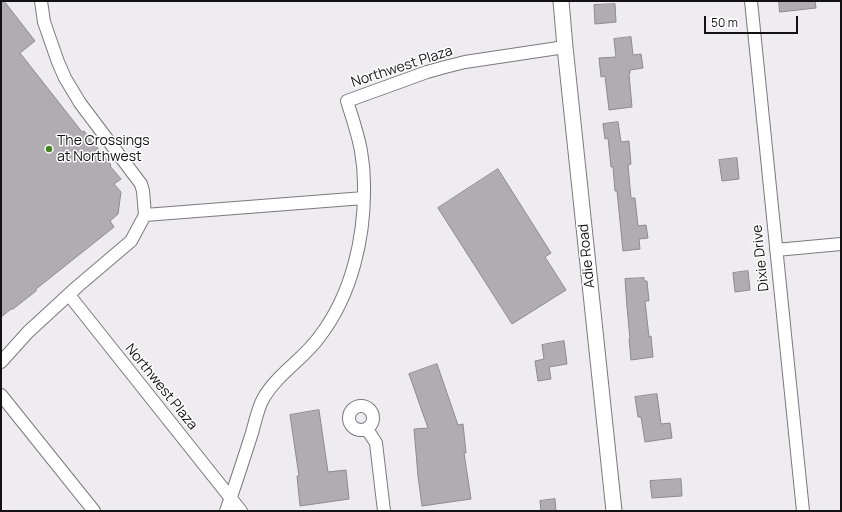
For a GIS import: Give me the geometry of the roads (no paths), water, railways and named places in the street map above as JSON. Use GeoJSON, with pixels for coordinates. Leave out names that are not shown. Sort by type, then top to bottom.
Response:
{"type":"FeatureCollection","features":[{"type":"Feature","properties":{"kind":"street"},"geometry":{"type":"LineString","coordinates":[[1,362],[28,332],[78,286],[131,241],[145,215],[141,184],[80,103],[65,78],[44,22],[41,1]]}},
{"type":"Feature","properties":{"kind":"street","name":"Adie Road"},"geometry":{"type":"LineString","coordinates":[[561,1],[614,511]]}},
{"type":"Feature","properties":{"kind":"street","name":"Dixie Drive"},"geometry":{"type":"LineString","coordinates":[[751,1],[803,511]]}},
{"type":"Feature","properties":{"kind":"street","name":"Northwest Plaza"},"geometry":{"type":"LineString","coordinates":[[226,511],[263,399],[284,373],[311,349],[332,318],[347,287],[359,248],[364,198],[364,172],[361,151],[347,101],[445,66],[565,47]]}},
{"type":"Feature","properties":{"kind":"street"},"geometry":{"type":"LineString","coordinates":[[145,215],[364,198]]}},
{"type":"Feature","properties":{"kind":"street"},"geometry":{"type":"LineString","coordinates":[[776,250],[841,244]]}},
{"type":"Feature","properties":{"kind":"street","name":"Northwest Plaza"},"geometry":{"type":"LineString","coordinates":[[69,295],[241,511]]}},
{"type":"Feature","properties":{"kind":"street"},"geometry":{"type":"LineString","coordinates":[[1,395],[94,511]]}},
{"type":"Feature","properties":{"kind":"street"},"geometry":{"type":"LineString","coordinates":[[367,429],[376,443],[384,511]]}},
{"type":"Feature","properties":{"kind":"place","name":"The Crossings at Northwest"},"geometry":{"type":"Point","coordinates":[49,149]}}]}
